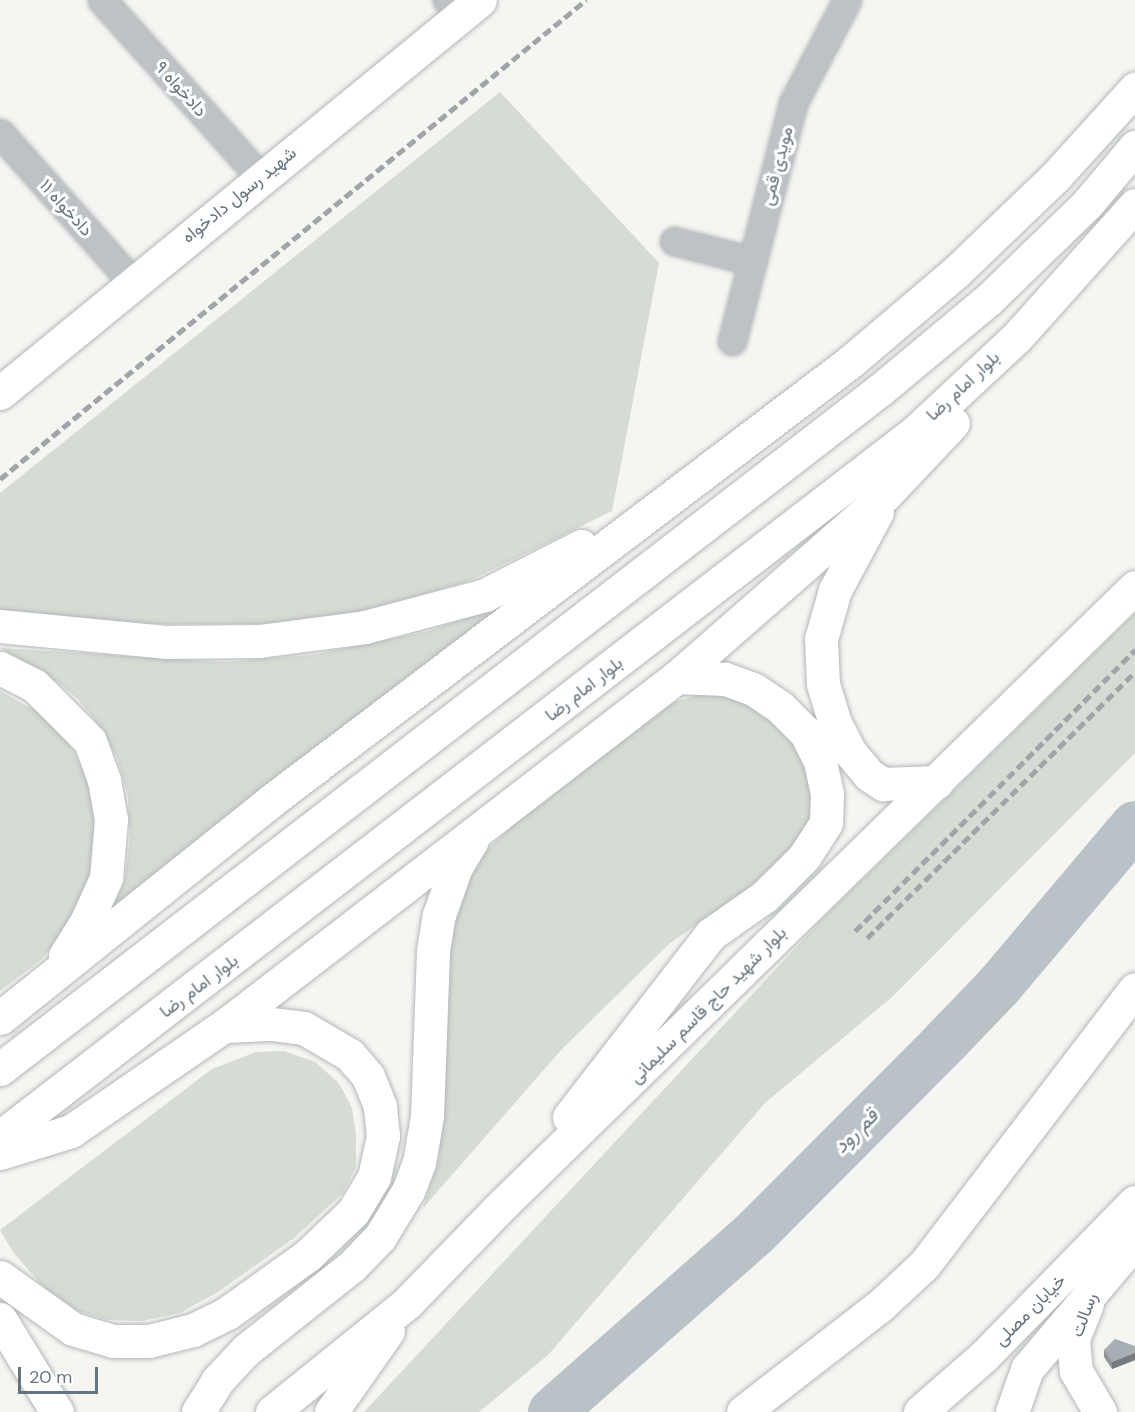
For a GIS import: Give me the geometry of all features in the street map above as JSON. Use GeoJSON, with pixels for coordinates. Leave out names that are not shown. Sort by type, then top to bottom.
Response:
{"type":"FeatureCollection","features":[{"type":"Feature","properties":{"kind":"main road","name":"شهید رسول دادخواه"},"geometry":{"type":"LineString","coordinates":[[5,380],[132,283],[463,5]]}},
{"type":"Feature","properties":{"kind":"main road"},"geometry":{"type":"LineString","coordinates":[[0,1018],[272,800],[850,362],[956,272],[1056,176],[1135,89]]}},
{"type":"Feature","properties":{"kind":"main road"},"geometry":{"type":"LineString","coordinates":[[0,1069],[881,389],[988,300],[1087,204],[1135,147]]}},
{"type":"Feature","properties":{"kind":"main road","name":"بلوار امام رضا"},"geometry":{"type":"LineString","coordinates":[[0,1137],[906,439],[1017,337],[1135,206]]}},
{"type":"Feature","properties":{"kind":"main road"},"geometry":{"type":"LineString","coordinates":[[0,1153],[71,1131],[224,1026],[482,824],[677,677],[886,493],[950,427],[1017,337]]}},
{"type":"Feature","properties":{"kind":"main road"},"geometry":{"type":"LineString","coordinates":[[886,493],[835,590],[821,639],[823,684],[834,721],[849,751],[869,775],[883,784],[937,782]]}},
{"type":"Feature","properties":{"kind":"main road"},"geometry":{"type":"LineString","coordinates":[[0,627],[165,642],[259,641],[365,627],[485,596],[660,505]]}},
{"type":"Feature","properties":{"kind":"main road","name":"بلوار شهید حاج قاسم سلیمانی"},"geometry":{"type":"LineString","coordinates":[[272,1412],[407,1303],[498,1209],[1135,587]]}},
{"type":"Feature","properties":{"kind":"main road"},"geometry":{"type":"LineString","coordinates":[[0,668],[34,685],[90,741],[104,780],[111,819],[106,878],[86,922],[50,980]]}},
{"type":"Feature","properties":{"kind":"main road"},"geometry":{"type":"LineString","coordinates":[[498,1209],[711,934],[765,896],[804,857],[826,823],[827,794],[820,761],[805,732],[780,707],[753,689],[725,679],[677,677]]}},
{"type":"Feature","properties":{"kind":"main road"},"geometry":{"type":"LineString","coordinates":[[198,1412],[217,1381],[246,1350],[380,1237],[408,1191],[419,1163],[427,1116],[433,951],[439,915],[456,867],[482,824]]}},
{"type":"Feature","properties":{"kind":"main road"},"geometry":{"type":"LineString","coordinates":[[743,1412],[882,1304],[924,1265],[1135,989]]}},
{"type":"Feature","properties":{"kind":"main road"},"geometry":{"type":"LineString","coordinates":[[0,1277],[73,1329],[113,1341],[149,1341],[193,1330],[226,1314],[308,1255],[353,1212],[374,1177],[384,1136],[380,1106],[368,1076],[350,1055],[304,1028],[269,1024],[224,1026]]}},
{"type":"Feature","properties":{"kind":"main road","name":"خیابان مصلی"},"geometry":{"type":"LineString","coordinates":[[920,1412],[985,1355],[1135,1202]]}},
{"type":"Feature","properties":{"kind":"main road","name":"خیابان مصلی"},"geometry":{"type":"LineString","coordinates":[[1012,1412],[1028,1369],[1096,1283],[1135,1241]]}},
{"type":"Feature","properties":{"kind":"main road","name":"رسالت"},"geometry":{"type":"LineString","coordinates":[[1096,1283],[1073,1339],[1076,1371],[1100,1412]]}},
{"type":"Feature","properties":{"kind":"main road"},"geometry":{"type":"LineString","coordinates":[[331,1412],[407,1303]]}},
{"type":"Feature","properties":{"kind":"main road"},"geometry":{"type":"LineString","coordinates":[[0,1319],[57,1412]]}},
{"type":"Feature","properties":{"kind":"street","name":"دادخواه ۹"},"geometry":{"type":"LineString","coordinates":[[102,0],[260,177]]}},
{"type":"Feature","properties":{"kind":"street","name":"مویدی قمی"},"geometry":{"type":"LineString","coordinates":[[732,341],[793,103],[847,0]]}},
{"type":"Feature","properties":{"kind":"street","name":"دادخواه ۱۱"},"geometry":{"type":"LineString","coordinates":[[0,133],[132,283]]}},
{"type":"Feature","properties":{"kind":"street"},"geometry":{"type":"LineString","coordinates":[[674,241],[752,261]]}},
{"type":"Feature","properties":{"kind":"shaded area"},"geometry":{"type":"Polygon","coordinates":[[[500,92],[659,263],[612,511],[469,581],[361,612],[275,624],[151,624],[0,613],[0,493],[500,92]]]}},
{"type":"Feature","properties":{"kind":"shaded area"},"geometry":{"type":"Polygon","coordinates":[[[501,606],[107,922],[125,879],[130,838],[128,797],[117,757],[98,724],[77,698],[48,675],[0,648],[224,662],[312,655],[425,632],[501,606]]]}},
{"type":"Feature","properties":{"kind":"shaded area"},"geometry":{"type":"Polygon","coordinates":[[[1135,613],[1135,753],[892,997],[765,1103],[548,1355],[479,1412],[364,1412],[825,916],[1135,613]]]}},
{"type":"Feature","properties":{"kind":"shaded area"},"geometry":{"type":"Polygon","coordinates":[[[0,691],[41,714],[73,750],[90,785],[98,824],[93,870],[72,919],[42,959],[0,991],[0,691]]]}},
{"type":"Feature","properties":{"kind":"shaded area"},"geometry":{"type":"Polygon","coordinates":[[[701,694],[734,695],[776,716],[808,762],[816,815],[794,847],[753,885],[669,944],[561,1050],[423,1208],[439,1159],[442,1093],[440,1000],[453,908],[482,855],[524,814],[671,703],[701,694]]]}},
{"type":"Feature","properties":{"kind":"shaded area"},"geometry":{"type":"Polygon","coordinates":[[[284,1051],[315,1062],[339,1083],[352,1108],[356,1135],[356,1167],[343,1193],[294,1238],[218,1292],[180,1313],[142,1321],[109,1320],[78,1311],[44,1288],[13,1252],[0,1230],[212,1069],[256,1052],[284,1051]]]}},
{"type":"Feature","properties":{"kind":"building"},"geometry":{"type":"Polygon","coordinates":[[[1115,1339],[1135,1346],[1135,1353],[1112,1362],[1104,1350],[1115,1339]]]}},
{"type":"Feature","properties":{"kind":"waterway","name":"قم رود"},"geometry":{"type":"LineString","coordinates":[[552,1412],[754,1234],[947,1040],[998,987],[1135,825]]}},
{"type":"Feature","properties":{"kind":"railway"},"geometry":{"type":"LineString","coordinates":[[0,479],[586,0]]}},
{"type":"Feature","properties":{"kind":"railway"},"geometry":{"type":"LineString","coordinates":[[855,931],[1135,650]]}},
{"type":"Feature","properties":{"kind":"railway"},"geometry":{"type":"LineString","coordinates":[[867,938],[1135,672]]}}]}
